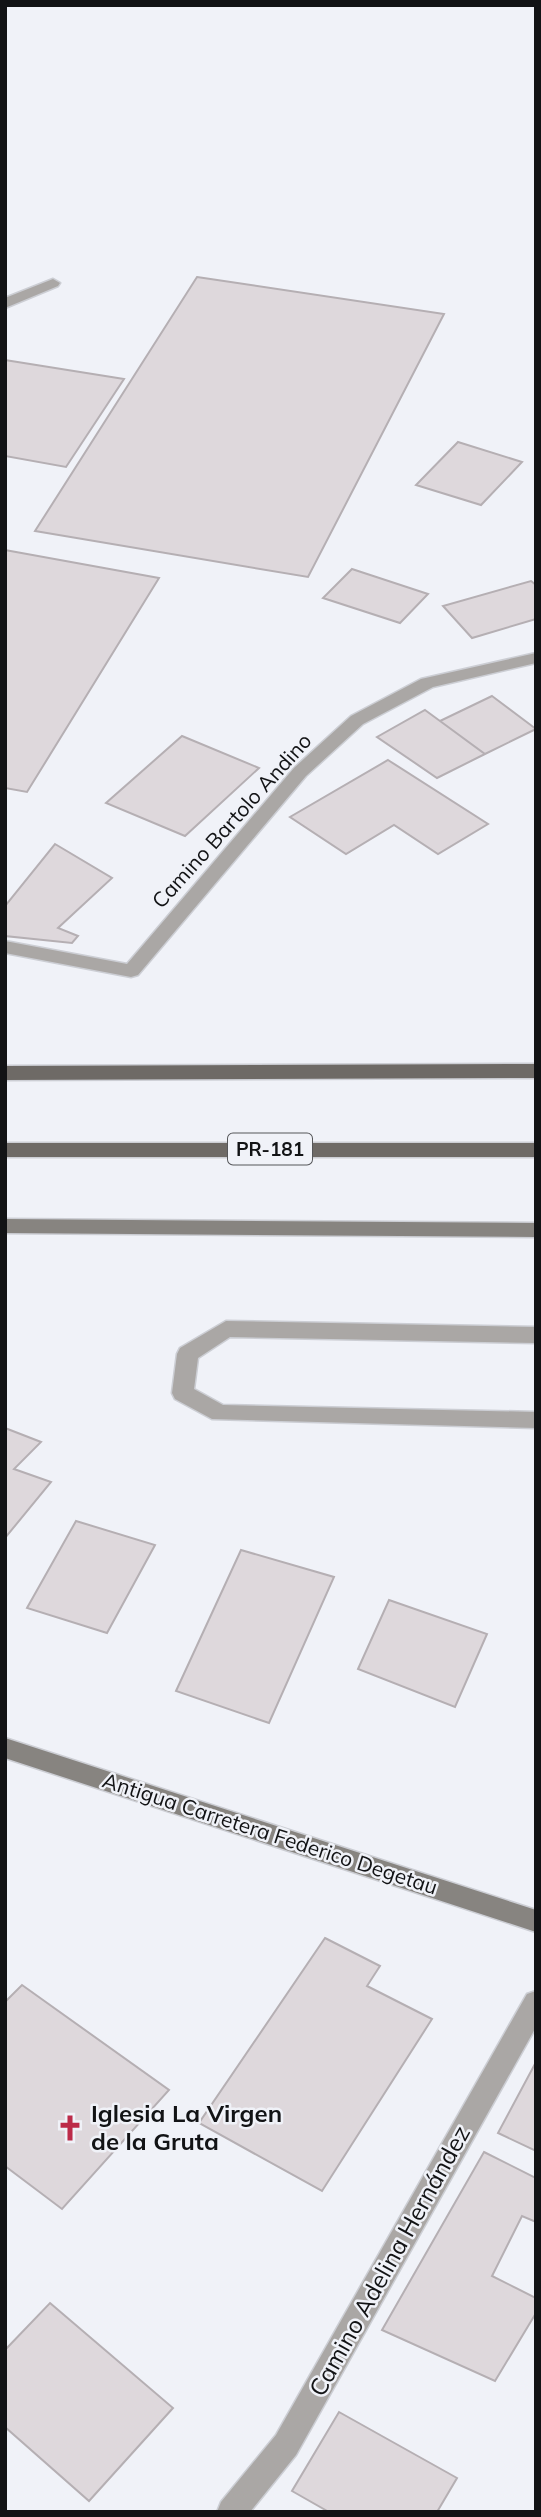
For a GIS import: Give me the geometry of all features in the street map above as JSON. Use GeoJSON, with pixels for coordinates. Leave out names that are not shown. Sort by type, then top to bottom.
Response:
{"type":"FeatureCollection","features":[{"type":"Feature","properties":{"kind":"main road"},"geometry":{"type":"LineString","coordinates":[[5,1073],[536,1071]]}},
{"type":"Feature","properties":{"kind":"main road","name":"PR-181"},"geometry":{"type":"LineString","coordinates":[[5,1150],[536,1150]]}},
{"type":"Feature","properties":{"kind":"street"},"geometry":{"type":"LineString","coordinates":[[5,304],[53,283]]}},
{"type":"Feature","properties":{"kind":"street","name":"Camino Bartolo Andino"},"geometry":{"type":"LineString","coordinates":[[5,947],[131,971],[300,772],[357,720],[428,682],[536,658]]}},
{"type":"Feature","properties":{"kind":"street"},"geometry":{"type":"LineString","coordinates":[[5,1226],[536,1230]]}},
{"type":"Feature","properties":{"kind":"street"},"geometry":{"type":"LineString","coordinates":[[536,1335],[226,1329],[188,1354],[183,1393],[220,1413],[536,1420]]}},
{"type":"Feature","properties":{"kind":"street","name":"Antigua Carretera Federico Degetau"},"geometry":{"type":"LineString","coordinates":[[5,1748],[534,1916]]}},
{"type":"Feature","properties":{"kind":"street","name":"Camino Adelina Hernández"},"geometry":{"type":"LineString","coordinates":[[232,2512],[286,2445],[536,2002]]}},
{"type":"Feature","properties":{"kind":"building"},"geometry":{"type":"Polygon","coordinates":[[[197,277],[444,314],[308,577],[35,531],[197,277]]]}},
{"type":"Feature","properties":{"kind":"building"},"geometry":{"type":"Polygon","coordinates":[[[5,360],[124,379],[66,467],[5,456],[5,360]]]}},
{"type":"Feature","properties":{"kind":"building"},"geometry":{"type":"Polygon","coordinates":[[[458,442],[522,462],[481,505],[416,485],[458,442]]]}},
{"type":"Feature","properties":{"kind":"building"},"geometry":{"type":"Polygon","coordinates":[[[5,550],[159,578],[27,792],[5,788],[5,550]]]}},
{"type":"Feature","properties":{"kind":"building"},"geometry":{"type":"Polygon","coordinates":[[[352,569],[428,594],[400,623],[323,598],[352,569]]]}},
{"type":"Feature","properties":{"kind":"building"},"geometry":{"type":"Polygon","coordinates":[[[531,581],[536,585],[536,619],[472,638],[443,606],[531,581]]]}},
{"type":"Feature","properties":{"kind":"building"},"geometry":{"type":"Polygon","coordinates":[[[492,696],[536,729],[485,754],[440,721],[492,696]]]}},
{"type":"Feature","properties":{"kind":"building"},"geometry":{"type":"Polygon","coordinates":[[[425,710],[485,754],[437,778],[377,737],[425,710]]]}},
{"type":"Feature","properties":{"kind":"building"},"geometry":{"type":"Polygon","coordinates":[[[182,736],[259,768],[185,836],[106,803],[182,736]]]}},
{"type":"Feature","properties":{"kind":"building"},"geometry":{"type":"Polygon","coordinates":[[[388,760],[488,824],[438,854],[394,825],[346,854],[290,817],[388,760]]]}},
{"type":"Feature","properties":{"kind":"building"},"geometry":{"type":"Polygon","coordinates":[[[55,844],[112,878],[58,928],[78,936],[72,943],[5,936],[5,906],[55,844]]]}},
{"type":"Feature","properties":{"kind":"building"},"geometry":{"type":"Polygon","coordinates":[[[5,1428],[41,1442],[14,1469],[51,1482],[5,1538],[5,1428]]]}},
{"type":"Feature","properties":{"kind":"building"},"geometry":{"type":"Polygon","coordinates":[[[76,1521],[155,1545],[107,1633],[27,1608],[76,1521]]]}},
{"type":"Feature","properties":{"kind":"building"},"geometry":{"type":"Polygon","coordinates":[[[241,1550],[334,1577],[269,1723],[176,1691],[241,1550]]]}},
{"type":"Feature","properties":{"kind":"building"},"geometry":{"type":"Polygon","coordinates":[[[389,1600],[487,1634],[455,1707],[358,1669],[389,1600]]]}},
{"type":"Feature","properties":{"kind":"building"},"geometry":{"type":"Polygon","coordinates":[[[325,1938],[380,1966],[367,1986],[432,2019],[322,2191],[199,2123],[325,1938]]]}},
{"type":"Feature","properties":{"kind":"building","name":"Iglesia La Virgen de la Gruta"},"geometry":{"type":"Polygon","coordinates":[[[22,1985],[169,2090],[62,2209],[5,2166],[5,2002],[22,1985]]]}},
{"type":"Feature","properties":{"kind":"building"},"geometry":{"type":"Polygon","coordinates":[[[536,2062],[536,2151],[498,2133],[536,2062]]]}},
{"type":"Feature","properties":{"kind":"building"},"geometry":{"type":"Polygon","coordinates":[[[484,2152],[536,2178],[536,2222],[522,2216],[492,2276],[536,2298],[536,2313],[495,2381],[382,2330],[484,2152]]]}},
{"type":"Feature","properties":{"kind":"building"},"geometry":{"type":"Polygon","coordinates":[[[50,2303],[173,2408],[89,2501],[5,2427],[5,2350],[50,2303]]]}},
{"type":"Feature","properties":{"kind":"building"},"geometry":{"type":"Polygon","coordinates":[[[339,2412],[457,2478],[437,2512],[329,2512],[292,2491],[339,2412]]]}},
{"type":"Feature","properties":{"kind":"place","name":"Iglesia La Virgen de la Gruta"},"geometry":{"type":"Point","coordinates":[70,2128]}}]}
